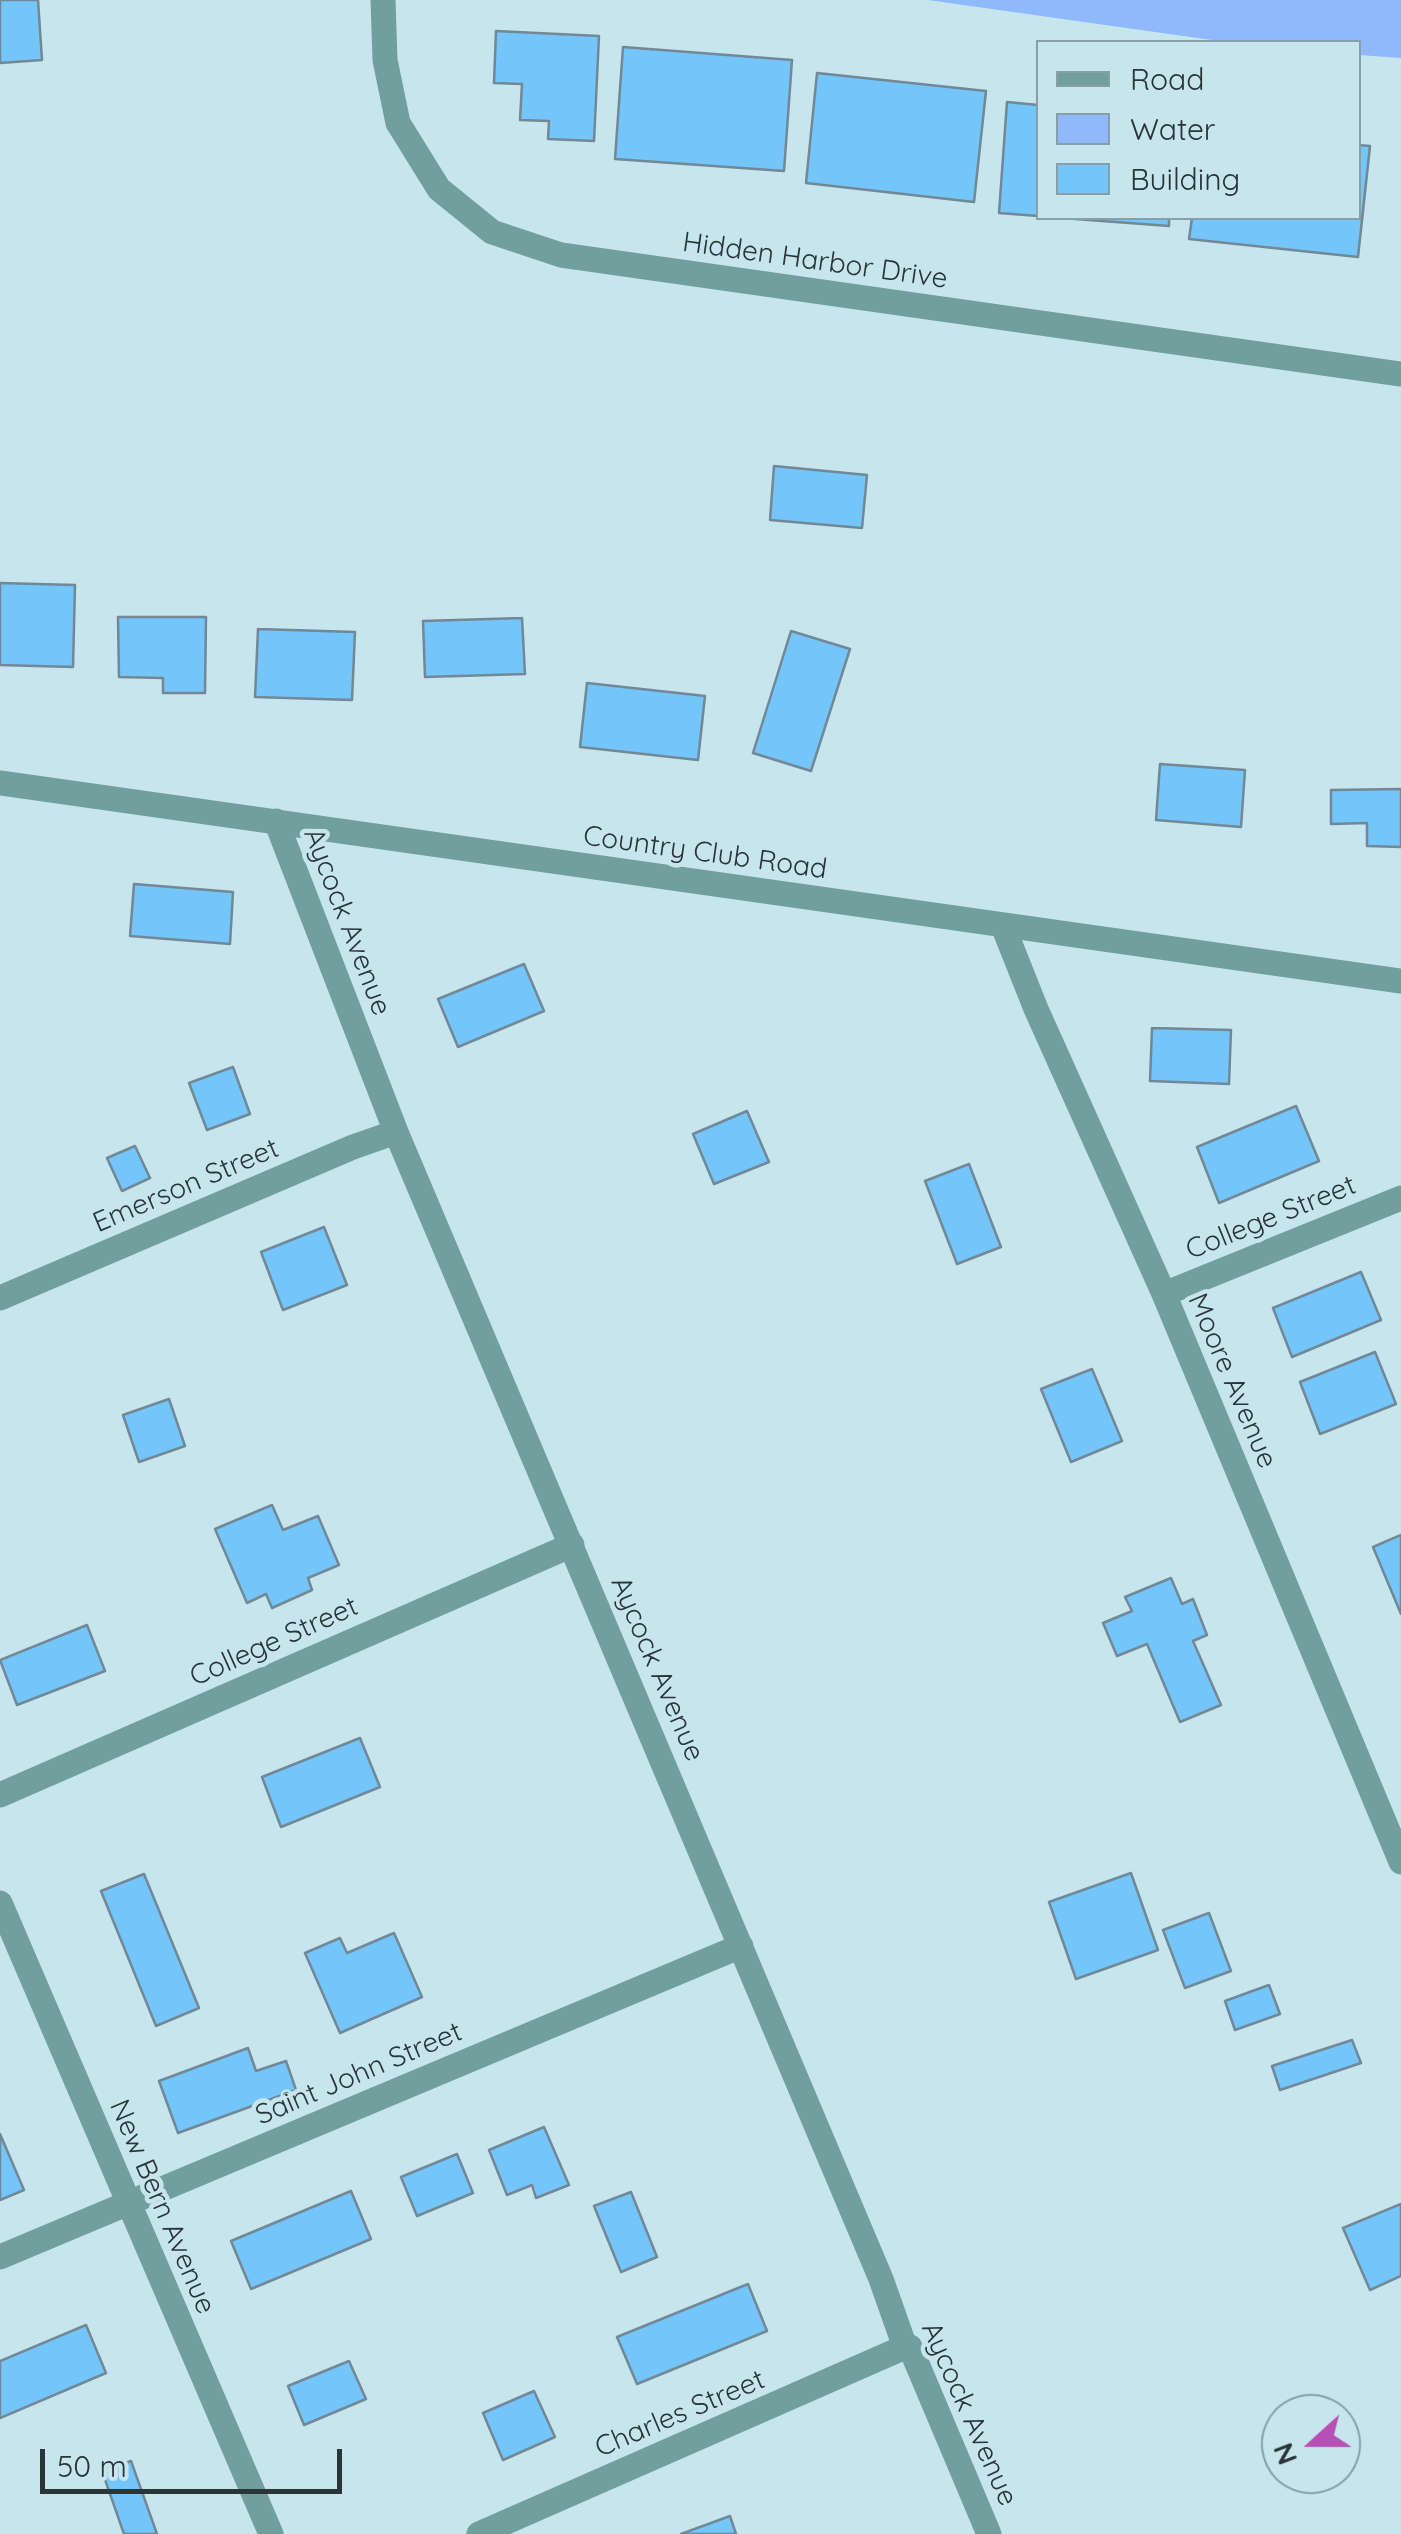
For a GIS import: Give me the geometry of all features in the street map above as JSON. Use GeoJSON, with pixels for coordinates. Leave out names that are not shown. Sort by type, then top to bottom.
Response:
{"type":"FeatureCollection","features":[{"type":"Feature","properties":{"kind":"street","name":"Hidden Harbor Drive"},"geometry":{"type":"LineString","coordinates":[[382,0],[385,60],[398,123],[440,189],[492,232],[561,255],[1401,374]]}},
{"type":"Feature","properties":{"kind":"street","name":"Country Club Road"},"geometry":{"type":"LineString","coordinates":[[0,783],[1401,981]]}},
{"type":"Feature","properties":{"kind":"street","name":"Aycock Avenue"},"geometry":{"type":"LineString","coordinates":[[276,822],[396,1132],[881,2279],[905,2346],[910,2348],[989,2534]]}},
{"type":"Feature","properties":{"kind":"street","name":"Moore Avenue"},"geometry":{"type":"LineString","coordinates":[[1003,926],[1164,1294],[1401,1862]]}},
{"type":"Feature","properties":{"kind":"street","name":"Emerson Street"},"geometry":{"type":"LineString","coordinates":[[0,1298],[396,1132]]}},
{"type":"Feature","properties":{"kind":"street","name":"College Street"},"geometry":{"type":"LineString","coordinates":[[1164,1294],[1401,1198]]}},
{"type":"Feature","properties":{"kind":"street","name":"College Street"},"geometry":{"type":"LineString","coordinates":[[0,1795],[572,1545]]}},
{"type":"Feature","properties":{"kind":"street","name":"New Bern Avenue"},"geometry":{"type":"LineString","coordinates":[[0,1903],[271,2534]]}},
{"type":"Feature","properties":{"kind":"street","name":"Saint John Street"},"geometry":{"type":"LineString","coordinates":[[0,2257],[741,1946]]}},
{"type":"Feature","properties":{"kind":"street","name":"Charles Street"},"geometry":{"type":"LineString","coordinates":[[478,2534],[905,2346]]}},
{"type":"Feature","properties":{"kind":"water"},"geometry":{"type":"Polygon","coordinates":[[[928,0],[1401,0],[1401,58],[1361,55],[1361,40],[1212,40],[928,0]]]}},
{"type":"Feature","properties":{"kind":"building"},"geometry":{"type":"Polygon","coordinates":[[[0,0],[38,0],[42,60],[0,63],[0,0]]]}},
{"type":"Feature","properties":{"kind":"building"},"geometry":{"type":"Polygon","coordinates":[[[496,31],[599,36],[594,141],[548,139],[549,121],[520,120],[522,84],[494,83],[496,31]]]}},
{"type":"Feature","properties":{"kind":"building"},"geometry":{"type":"Polygon","coordinates":[[[623,47],[792,60],[784,171],[615,159],[623,47]]]}},
{"type":"Feature","properties":{"kind":"building"},"geometry":{"type":"Polygon","coordinates":[[[817,73],[986,91],[974,202],[806,183],[817,73]]]}},
{"type":"Feature","properties":{"kind":"building"},"geometry":{"type":"Polygon","coordinates":[[[1007,102],[1036,105],[1036,216],[999,213],[1007,102]]]}},
{"type":"Feature","properties":{"kind":"building"},"geometry":{"type":"Polygon","coordinates":[[[1361,145],[1370,146],[1358,257],[1189,239],[1192,220],[1361,220],[1361,145]]]}},
{"type":"Feature","properties":{"kind":"building"},"geometry":{"type":"Polygon","coordinates":[[[1089,220],[1169,220],[1169,226],[1089,220]]]}},
{"type":"Feature","properties":{"kind":"building"},"geometry":{"type":"Polygon","coordinates":[[[774,466],[867,475],[862,528],[770,520],[774,466]]]}},
{"type":"Feature","properties":{"kind":"building"},"geometry":{"type":"Polygon","coordinates":[[[0,583],[75,585],[73,667],[0,665],[0,583]]]}},
{"type":"Feature","properties":{"kind":"building"},"geometry":{"type":"Polygon","coordinates":[[[118,617],[206,617],[205,693],[163,693],[163,678],[119,677],[118,617]]]}},
{"type":"Feature","properties":{"kind":"building"},"geometry":{"type":"Polygon","coordinates":[[[522,618],[525,674],[425,677],[423,621],[522,618]]]}},
{"type":"Feature","properties":{"kind":"building"},"geometry":{"type":"Polygon","coordinates":[[[258,629],[355,632],[352,700],[255,697],[258,629]]]}},
{"type":"Feature","properties":{"kind":"building"},"geometry":{"type":"Polygon","coordinates":[[[791,631],[850,649],[811,771],[753,753],[791,631]]]}},
{"type":"Feature","properties":{"kind":"building"},"geometry":{"type":"Polygon","coordinates":[[[587,683],[705,696],[698,760],[580,747],[587,683]]]}},
{"type":"Feature","properties":{"kind":"building"},"geometry":{"type":"Polygon","coordinates":[[[1160,764],[1245,770],[1241,827],[1156,820],[1160,764]]]}},
{"type":"Feature","properties":{"kind":"building"},"geometry":{"type":"Polygon","coordinates":[[[1401,789],[1401,847],[1367,846],[1367,823],[1331,824],[1331,790],[1401,789]]]}},
{"type":"Feature","properties":{"kind":"building"},"geometry":{"type":"Polygon","coordinates":[[[134,884],[233,892],[230,944],[130,936],[134,884]]]}},
{"type":"Feature","properties":{"kind":"building"},"geometry":{"type":"Polygon","coordinates":[[[524,964],[544,1011],[458,1047],[438,999],[524,964]]]}},
{"type":"Feature","properties":{"kind":"building"},"geometry":{"type":"Polygon","coordinates":[[[1152,1028],[1231,1030],[1229,1084],[1150,1081],[1152,1028]]]}},
{"type":"Feature","properties":{"kind":"building"},"geometry":{"type":"Polygon","coordinates":[[[233,1067],[250,1114],[207,1130],[189,1083],[233,1067]]]}},
{"type":"Feature","properties":{"kind":"building"},"geometry":{"type":"Polygon","coordinates":[[[1296,1106],[1319,1161],[1219,1203],[1197,1147],[1296,1106]]]}},
{"type":"Feature","properties":{"kind":"building"},"geometry":{"type":"Polygon","coordinates":[[[747,1111],[769,1162],[714,1184],[693,1134],[747,1111]]]}},
{"type":"Feature","properties":{"kind":"building"},"geometry":{"type":"Polygon","coordinates":[[[135,1146],[150,1178],[122,1191],[107,1158],[135,1146]]]}},
{"type":"Feature","properties":{"kind":"building"},"geometry":{"type":"Polygon","coordinates":[[[969,1164],[1001,1247],[957,1264],[925,1181],[969,1164]]]}},
{"type":"Feature","properties":{"kind":"building"},"geometry":{"type":"Polygon","coordinates":[[[324,1227],[347,1285],[283,1310],[261,1252],[324,1227]]]}},
{"type":"Feature","properties":{"kind":"building"},"geometry":{"type":"Polygon","coordinates":[[[1361,1272],[1381,1320],[1292,1357],[1273,1308],[1361,1272]]]}},
{"type":"Feature","properties":{"kind":"building"},"geometry":{"type":"Polygon","coordinates":[[[1375,1352],[1396,1404],[1320,1434],[1300,1382],[1375,1352]]]}},
{"type":"Feature","properties":{"kind":"building"},"geometry":{"type":"Polygon","coordinates":[[[1092,1369],[1122,1441],[1071,1462],[1041,1389],[1092,1369]]]}},
{"type":"Feature","properties":{"kind":"building"},"geometry":{"type":"Polygon","coordinates":[[[169,1399],[185,1446],[139,1462],[123,1415],[169,1399]]]}},
{"type":"Feature","properties":{"kind":"building"},"geometry":{"type":"Polygon","coordinates":[[[272,1505],[283,1530],[318,1516],[339,1565],[308,1578],[312,1590],[272,1608],[266,1594],[247,1603],[215,1529],[272,1505]]]}},
{"type":"Feature","properties":{"kind":"building"},"geometry":{"type":"Polygon","coordinates":[[[1401,1535],[1401,1614],[1373,1547],[1401,1535]]]}},
{"type":"Feature","properties":{"kind":"building"},"geometry":{"type":"Polygon","coordinates":[[[1171,1578],[1182,1604],[1193,1599],[1207,1635],[1193,1641],[1221,1705],[1180,1722],[1147,1644],[1117,1656],[1103,1623],[1132,1611],[1125,1597],[1171,1578]]]}},
{"type":"Feature","properties":{"kind":"building"},"geometry":{"type":"Polygon","coordinates":[[[87,1625],[105,1671],[17,1705],[0,1660],[87,1625]]]}},
{"type":"Feature","properties":{"kind":"building"},"geometry":{"type":"Polygon","coordinates":[[[360,1738],[380,1787],[281,1827],[262,1777],[360,1738]]]}},
{"type":"Feature","properties":{"kind":"building"},"geometry":{"type":"Polygon","coordinates":[[[1131,1873],[1158,1950],[1076,1979],[1049,1902],[1131,1873]]]}},
{"type":"Feature","properties":{"kind":"building"},"geometry":{"type":"Polygon","coordinates":[[[144,1874],[199,2008],[156,2026],[101,1891],[144,1874]]]}},
{"type":"Feature","properties":{"kind":"building"},"geometry":{"type":"Polygon","coordinates":[[[1209,1913],[1231,1971],[1185,1988],[1163,1930],[1209,1913]]]}},
{"type":"Feature","properties":{"kind":"building"},"geometry":{"type":"Polygon","coordinates":[[[394,1933],[422,1997],[340,2033],[305,1953],[340,1938],[347,1953],[394,1933]]]}},
{"type":"Feature","properties":{"kind":"building"},"geometry":{"type":"Polygon","coordinates":[[[1269,1985],[1280,2014],[1235,2030],[1225,2001],[1269,1985]]]}},
{"type":"Feature","properties":{"kind":"building"},"geometry":{"type":"Polygon","coordinates":[[[1352,2040],[1361,2063],[1280,2090],[1272,2066],[1352,2040]]]}},
{"type":"Feature","properties":{"kind":"building"},"geometry":{"type":"Polygon","coordinates":[[[248,2048],[256,2071],[286,2061],[296,2090],[178,2133],[159,2081],[248,2048]]]}},
{"type":"Feature","properties":{"kind":"building"},"geometry":{"type":"Polygon","coordinates":[[[544,2127],[569,2185],[536,2198],[532,2185],[507,2195],[489,2150],[544,2127]]]}},
{"type":"Feature","properties":{"kind":"building"},"geometry":{"type":"Polygon","coordinates":[[[0,2134],[24,2190],[0,2200],[0,2134]]]}},
{"type":"Feature","properties":{"kind":"building"},"geometry":{"type":"Polygon","coordinates":[[[457,2154],[473,2193],[417,2216],[401,2177],[457,2154]]]}},
{"type":"Feature","properties":{"kind":"building"},"geometry":{"type":"Polygon","coordinates":[[[351,2191],[371,2239],[251,2289],[231,2241],[351,2191]]]}},
{"type":"Feature","properties":{"kind":"building"},"geometry":{"type":"Polygon","coordinates":[[[631,2192],[657,2257],[621,2272],[594,2206],[631,2192]]]}},
{"type":"Feature","properties":{"kind":"building"},"geometry":{"type":"Polygon","coordinates":[[[1401,2204],[1401,2276],[1370,2290],[1343,2228],[1401,2204]]]}},
{"type":"Feature","properties":{"kind":"building"},"geometry":{"type":"Polygon","coordinates":[[[748,2284],[767,2331],[637,2384],[617,2337],[748,2284]]]}},
{"type":"Feature","properties":{"kind":"building"},"geometry":{"type":"Polygon","coordinates":[[[86,2325],[106,2373],[0,2418],[0,2361],[86,2325]]]}},
{"type":"Feature","properties":{"kind":"building"},"geometry":{"type":"Polygon","coordinates":[[[349,2361],[366,2399],[304,2425],[288,2386],[349,2361]]]}},
{"type":"Feature","properties":{"kind":"building"},"geometry":{"type":"Polygon","coordinates":[[[534,2391],[555,2437],[503,2460],[483,2413],[534,2391]]]}},
{"type":"Feature","properties":{"kind":"building"},"geometry":{"type":"Polygon","coordinates":[[[131,2461],[157,2534],[124,2534],[102,2471],[131,2461]]]}},
{"type":"Feature","properties":{"kind":"building"},"geometry":{"type":"Polygon","coordinates":[[[730,2516],[736,2534],[681,2534],[730,2516]]]}}]}
